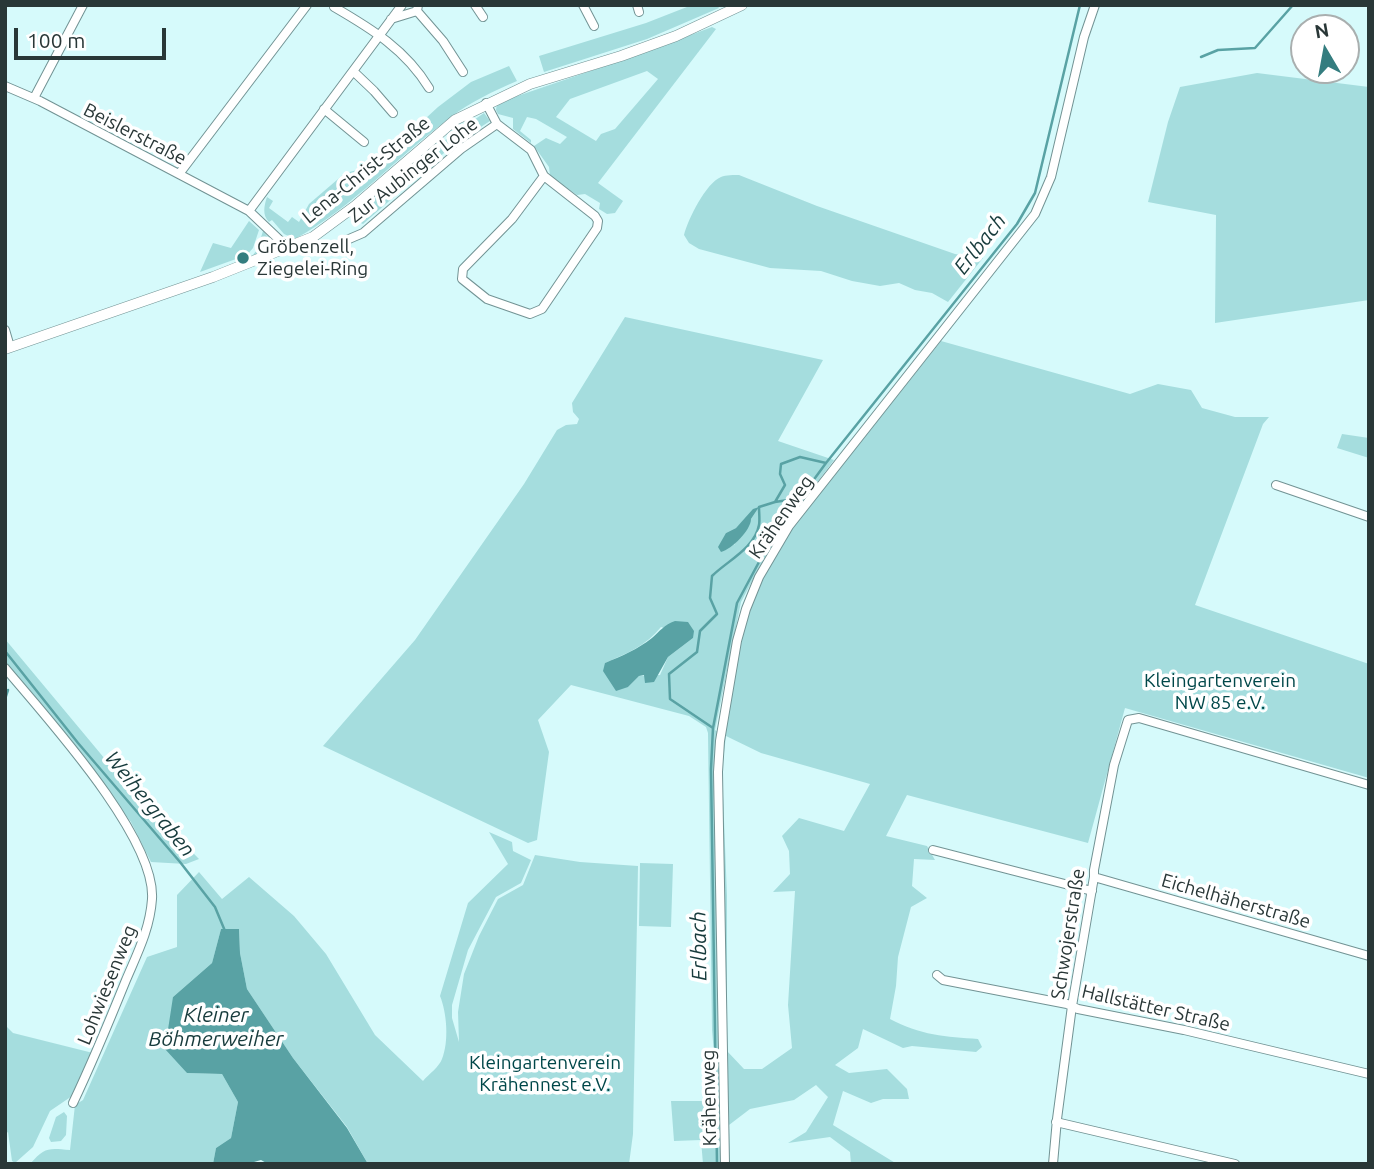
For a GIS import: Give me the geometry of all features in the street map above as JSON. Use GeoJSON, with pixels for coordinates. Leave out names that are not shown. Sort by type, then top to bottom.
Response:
{"type":"FeatureCollection","features":[{"type":"Feature","properties":{"kind":"street"},"geometry":{"type":"LineString","coordinates":[[34,98],[83,5]]}},
{"type":"Feature","properties":{"kind":"street"},"geometry":{"type":"LineString","coordinates":[[179,174],[307,5]]}},
{"type":"Feature","properties":{"kind":"street"},"geometry":{"type":"LineString","coordinates":[[249,211],[402,5]]}},
{"type":"Feature","properties":{"kind":"street"},"geometry":{"type":"LineString","coordinates":[[475,5],[483,17]]}},
{"type":"Feature","properties":{"kind":"street"},"geometry":{"type":"LineString","coordinates":[[583,5],[594,26]]}},
{"type":"Feature","properties":{"kind":"street","name":"Lena-Christ-Straße"},"geometry":{"type":"LineString","coordinates":[[8,348],[214,278],[313,237],[355,206],[455,120],[486,103],[530,84],[676,36],[742,5]]}},
{"type":"Feature","properties":{"kind":"street","name":"Krähenweg"},"geometry":{"type":"LineString","coordinates":[[725,1164],[718,772],[725,705],[746,609],[758,577],[789,526],[1035,214],[1051,177],[1084,37],[1095,5]]}},
{"type":"Feature","properties":{"kind":"street"},"geometry":{"type":"LineString","coordinates":[[333,6],[380,34],[411,61],[429,88]]}},
{"type":"Feature","properties":{"kind":"street"},"geometry":{"type":"LineString","coordinates":[[391,19],[418,8],[463,72]]}},
{"type":"Feature","properties":{"kind":"street"},"geometry":{"type":"LineString","coordinates":[[353,71],[393,113]]}},
{"type":"Feature","properties":{"kind":"street","name":"Beislerstraße"},"geometry":{"type":"LineString","coordinates":[[5,86],[34,98],[249,211],[288,248]]}},
{"type":"Feature","properties":{"kind":"street"},"geometry":{"type":"LineString","coordinates":[[486,103],[497,124],[531,150],[544,176],[598,221],[597,228],[542,309],[530,314],[487,299],[466,284],[461,274],[466,265],[512,219],[544,176]]}},
{"type":"Feature","properties":{"kind":"street"},"geometry":{"type":"LineString","coordinates":[[324,109],[363,142]]}},
{"type":"Feature","properties":{"kind":"street","name":"Zur Aubinger Lohe"},"geometry":{"type":"LineString","coordinates":[[349,239],[363,233],[461,149],[497,124]]}},
{"type":"Feature","properties":{"kind":"street"},"geometry":{"type":"LineString","coordinates":[[5,330],[8,348]]}},
{"type":"Feature","properties":{"kind":"street"},"geometry":{"type":"LineString","coordinates":[[1276,485],[1369,517]]}},
{"type":"Feature","properties":{"kind":"street","name":"Lohwiesenweg"},"geometry":{"type":"LineString","coordinates":[[5,668],[57,730],[126,822],[148,869],[152,898],[147,933],[73,1103]]}},
{"type":"Feature","properties":{"kind":"street","name":"Schwojerstraße"},"geometry":{"type":"LineString","coordinates":[[1053,1164],[1072,1006],[1098,846],[1120,741],[1128,720],[1135,718],[1369,785]]}},
{"type":"Feature","properties":{"kind":"street"},"geometry":{"type":"LineString","coordinates":[[933,850],[1092,891]]}},
{"type":"Feature","properties":{"kind":"street","name":"Eichelhäherstraße"},"geometry":{"type":"LineString","coordinates":[[1094,877],[1369,956]]}},
{"type":"Feature","properties":{"kind":"street","name":"Hallstätter Straße"},"geometry":{"type":"LineString","coordinates":[[937,975],[943,980],[1072,1006],[1369,1074]]}},
{"type":"Feature","properties":{"kind":"street"},"geometry":{"type":"LineString","coordinates":[[1056,1122],[1235,1164]]}},
{"type":"Feature","properties":{"kind":"green space"},"geometry":{"type":"Polygon","coordinates":[[[692,5],[717,5],[719,8],[647,39],[544,72],[539,56],[646,23],[692,5]]]}},
{"type":"Feature","properties":{"kind":"green space"},"geometry":{"type":"Polygon","coordinates":[[[712,27],[716,29],[598,183],[623,201],[615,213],[607,214],[599,209],[600,203],[585,194],[577,195],[550,176],[549,167],[534,146],[546,138],[560,144],[567,137],[536,119],[527,117],[520,131],[531,143],[513,129],[513,118],[498,114],[497,103],[712,27]],[[647,71],[570,99],[556,117],[596,141],[601,134],[615,129],[658,79],[647,71]]]}},
{"type":"Feature","properties":{"kind":"green space"},"geometry":{"type":"Polygon","coordinates":[[[509,66],[517,81],[482,97],[458,112],[356,197],[295,239],[284,234],[265,216],[267,197],[273,201],[269,208],[288,222],[292,217],[299,222],[309,204],[345,173],[374,166],[438,107],[471,82],[509,66]]]}},
{"type":"Feature","properties":{"kind":"green space"},"geometry":{"type":"Polygon","coordinates":[[[1257,73],[1290,77],[1290,84],[1369,87],[1369,300],[1215,323],[1216,215],[1148,202],[1168,122],[1180,87],[1257,73]]]}},
{"type":"Feature","properties":{"kind":"green space"},"geometry":{"type":"Polygon","coordinates":[[[484,113],[490,121],[452,146],[363,224],[352,219],[386,189],[395,189],[400,184],[399,178],[428,152],[484,113]]]}},
{"type":"Feature","properties":{"kind":"green space"},"geometry":{"type":"Polygon","coordinates":[[[739,175],[817,206],[955,254],[983,258],[948,302],[932,293],[899,283],[880,286],[821,271],[770,268],[699,249],[689,243],[684,235],[689,220],[709,186],[721,177],[739,175]]]}},
{"type":"Feature","properties":{"kind":"green space"},"geometry":{"type":"Polygon","coordinates":[[[249,221],[259,230],[253,248],[247,255],[200,272],[213,243],[231,248],[249,221]]]}},
{"type":"Feature","properties":{"kind":"green space"},"geometry":{"type":"Polygon","coordinates":[[[263,231],[275,246],[273,251],[253,260],[252,256],[257,250],[263,231]]]}},
{"type":"Feature","properties":{"kind":"green space","name":"Kleingartenverein NW 85 e.V."},"geometry":{"type":"Polygon","coordinates":[[[625,317],[823,360],[778,441],[834,460],[775,538],[741,602],[715,730],[725,736],[741,642],[749,610],[762,579],[792,529],[941,341],[1130,394],[1158,384],[1191,390],[1202,408],[1235,417],[1269,417],[1263,424],[1195,605],[1369,664],[1369,778],[1125,708],[1088,843],[907,795],[886,836],[927,846],[935,860],[914,859],[912,886],[927,898],[911,907],[898,957],[890,1019],[922,1032],[978,1039],[982,1047],[976,1052],[912,1046],[903,1048],[863,1029],[858,1048],[835,1065],[849,1073],[887,1069],[907,1089],[909,1099],[883,1099],[871,1103],[843,1091],[833,1125],[897,1164],[851,1164],[850,1152],[830,1137],[788,1143],[806,1132],[828,1097],[816,1085],[794,1100],[750,1109],[729,1125],[730,1164],[703,1164],[701,1140],[674,1141],[671,1101],[718,1101],[712,1030],[706,727],[689,716],[571,685],[538,720],[549,752],[537,840],[528,843],[323,746],[415,640],[524,484],[557,430],[566,425],[577,424],[579,419],[573,412],[572,403],[625,317]],[[758,508],[736,528],[726,533],[734,545],[755,513],[758,508]],[[661,627],[649,639],[605,663],[628,687],[639,676],[660,675],[668,657],[693,638],[661,627]],[[726,736],[722,770],[727,896],[727,1051],[744,1069],[762,1069],[792,1048],[788,1005],[795,891],[773,892],[790,874],[789,851],[782,836],[799,818],[844,831],[870,784],[761,753],[726,736]]]}},
{"type":"Feature","properties":{"kind":"green space"},"geometry":{"type":"Polygon","coordinates":[[[1342,434],[1369,438],[1369,458],[1337,448],[1342,434]]]}},
{"type":"Feature","properties":{"kind":"green space"},"geometry":{"type":"Polygon","coordinates":[[[5,639],[130,789],[199,859],[186,864],[151,862],[131,822],[5,661],[5,639]]]}},
{"type":"Feature","properties":{"kind":"green space","name":"Kleingartenverein Krähennest e.V."},"geometry":{"type":"Polygon","coordinates":[[[489,832],[512,842],[513,851],[531,860],[521,883],[496,897],[468,950],[452,1005],[452,1018],[459,1042],[458,1012],[464,974],[479,936],[498,899],[523,885],[535,855],[580,862],[638,866],[633,1134],[629,1164],[368,1164],[347,1127],[293,1058],[247,989],[240,953],[239,929],[221,929],[212,963],[173,997],[187,1073],[222,1074],[238,1102],[231,1138],[216,1148],[213,1164],[30,1164],[47,1150],[70,1150],[75,1105],[83,1100],[147,957],[177,947],[177,895],[199,872],[222,899],[249,877],[294,916],[326,954],[375,1035],[423,1081],[439,1065],[444,1052],[446,1028],[440,996],[468,903],[508,864],[489,832]]]}},
{"type":"Feature","properties":{"kind":"green space"},"geometry":{"type":"Polygon","coordinates":[[[640,863],[673,864],[671,927],[639,926],[640,863]]]}},
{"type":"Feature","properties":{"kind":"green space"},"geometry":{"type":"Polygon","coordinates":[[[5,1025],[13,1033],[93,1053],[72,1096],[50,1111],[33,1147],[15,1163],[12,1161],[8,1132],[5,1134],[5,1025]]]}},
{"type":"Feature","properties":{"kind":"green space"},"geometry":{"type":"Polygon","coordinates":[[[64,1112],[67,1116],[66,1135],[61,1141],[51,1142],[49,1138],[56,1117],[64,1112]]]}},
{"type":"Feature","properties":{"kind":"water"},"geometry":{"type":"Polygon","coordinates":[[[759,507],[740,538],[721,552],[718,547],[726,533],[736,528],[753,509],[759,507]]]}},
{"type":"Feature","properties":{"kind":"water"},"geometry":{"type":"Polygon","coordinates":[[[675,621],[688,622],[694,631],[693,638],[668,657],[654,682],[645,683],[644,675],[639,676],[628,687],[616,691],[603,671],[605,663],[641,646],[675,621]]]}},
{"type":"Feature","properties":{"kind":"water","name":"Kleiner Böhmerweiher"},"geometry":{"type":"Polygon","coordinates":[[[221,929],[239,929],[240,953],[247,989],[293,1058],[347,1128],[368,1164],[268,1164],[261,1160],[247,1164],[213,1164],[216,1148],[231,1138],[238,1102],[222,1074],[187,1073],[165,1049],[173,997],[212,963],[221,929]]]}},
{"type":"Feature","properties":{"kind":"waterway","name":"Erlbach"},"geometry":{"type":"LineString","coordinates":[[717,1164],[711,769],[713,728],[670,699],[669,674],[697,652],[700,631],[717,614],[710,598],[712,576],[752,541],[759,525],[759,507],[775,502],[785,485],[780,474],[781,464],[800,457],[826,463],[1017,224],[1035,193],[1080,5]]}},
{"type":"Feature","properties":{"kind":"waterway"},"geometry":{"type":"LineString","coordinates":[[1201,57],[1218,50],[1255,48],[1293,5]]}},
{"type":"Feature","properties":{"kind":"waterway","name":"Erlbach"},"geometry":{"type":"LineString","coordinates":[[713,728],[737,603],[774,534],[826,463]]}},
{"type":"Feature","properties":{"kind":"waterway","name":"Erlbach"},"geometry":{"type":"LineString","coordinates":[[775,502],[788,500],[796,504]]}},
{"type":"Feature","properties":{"kind":"waterway","name":"Weihergraben"},"geometry":{"type":"LineString","coordinates":[[5,651],[78,743],[180,862],[215,907],[225,931]]}},
{"type":"Feature","properties":{"kind":"waterway"},"geometry":{"type":"LineString","coordinates":[[5,699],[8,690]]}},
{"type":"Feature","properties":{"kind":"place","name":"Gröbenzell, Ziegelei-Ring"},"geometry":{"type":"Point","coordinates":[243,258]}}]}
